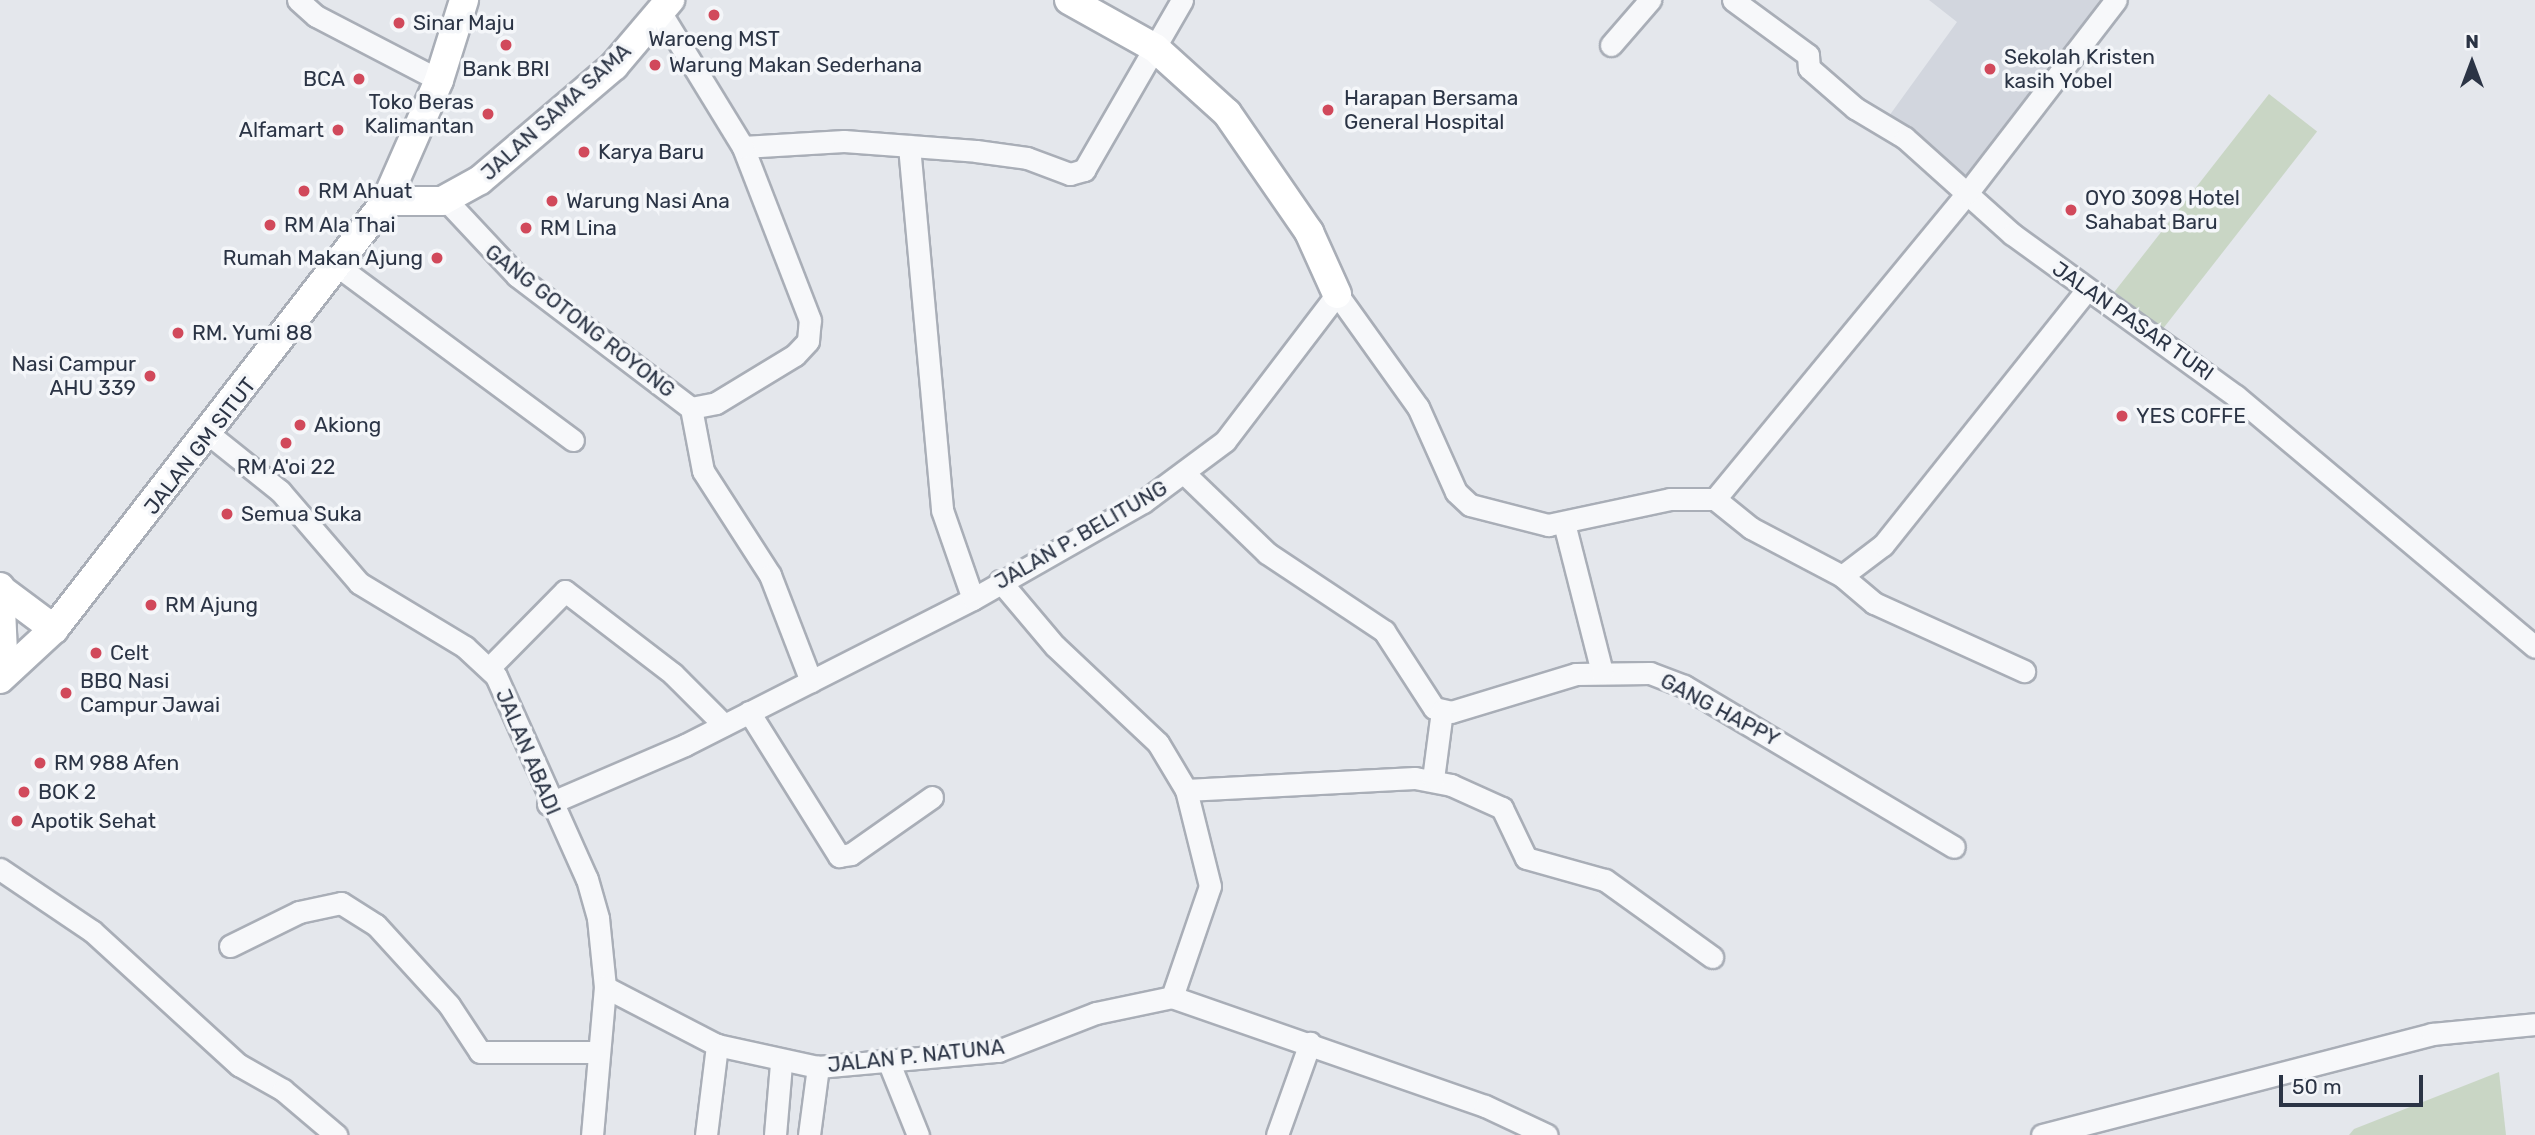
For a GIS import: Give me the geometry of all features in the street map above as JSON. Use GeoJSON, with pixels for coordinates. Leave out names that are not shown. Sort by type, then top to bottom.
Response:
{"type":"FeatureCollection","features":[{"type":"Feature","properties":{"kind":"street"},"geometry":{"type":"LineString","coordinates":[[298,0],[326,22],[439,80]]}},
{"type":"Feature","properties":{"kind":"street","name":"JALAN GM SITUT"},"geometry":{"type":"LineString","coordinates":[[2,676],[54,629],[210,435],[339,267],[386,201],[439,80],[464,0]]}},
{"type":"Feature","properties":{"kind":"street"},"geometry":{"type":"LineString","coordinates":[[1069,0],[1155,48],[1227,113],[1266,163],[1337,294],[1418,407],[1456,492],[1493,515],[1564,523],[1670,499],[1715,499],[1751,528],[1842,576],[1874,603],[2024,671]]}},
{"type":"Feature","properties":{"kind":"street"},"geometry":{"type":"LineString","coordinates":[[743,147],[844,141],[1027,158],[1070,174],[1084,170],[1182,0]]}},
{"type":"Feature","properties":{"kind":"street"},"geometry":{"type":"LineString","coordinates":[[1611,45],[1650,0]]}},
{"type":"Feature","properties":{"kind":"street","name":"JALAN PASAR TURI"},"geometry":{"type":"LineString","coordinates":[[1733,0],[1808,54],[1809,68],[1855,108],[1905,138],[2087,289],[2207,372],[2535,647]]}},
{"type":"Feature","properties":{"kind":"street"},"geometry":{"type":"LineString","coordinates":[[1715,499],[1968,192],[2116,0]]}},
{"type":"Feature","properties":{"kind":"street","name":"GANG GOTONG ROYONG"},"geometry":{"type":"LineString","coordinates":[[446,200],[517,276],[691,408],[716,403],[795,355],[809,333],[743,147],[665,7]]}},
{"type":"Feature","properties":{"kind":"street","name":"JALAN SAMA SAMA"},"geometry":{"type":"LineString","coordinates":[[446,200],[533,139],[665,7]]}},
{"type":"Feature","properties":{"kind":"street"},"geometry":{"type":"LineString","coordinates":[[909,146],[942,510],[969,590]]}},
{"type":"Feature","properties":{"kind":"street"},"geometry":{"type":"LineString","coordinates":[[386,201],[446,200]]}},
{"type":"Feature","properties":{"kind":"street"},"geometry":{"type":"LineString","coordinates":[[339,267],[573,440]]}},
{"type":"Feature","properties":{"kind":"street"},"geometry":{"type":"LineString","coordinates":[[1842,576],[1883,545],[2087,289]]}},
{"type":"Feature","properties":{"kind":"street","name":"JALAN P. BELITUNG"},"geometry":{"type":"LineString","coordinates":[[548,804],[717,717],[749,712],[811,681],[969,590],[1000,581],[1185,474],[1225,441],[1337,294]]}},
{"type":"Feature","properties":{"kind":"street"},"geometry":{"type":"LineString","coordinates":[[691,408],[703,471],[770,575],[811,681]]}},
{"type":"Feature","properties":{"kind":"street","name":"JALAN ABADI"},"geometry":{"type":"LineString","coordinates":[[210,435],[280,491],[359,583],[489,668],[548,804],[587,879],[604,949],[605,987],[597,1052],[592,1135]]}},
{"type":"Feature","properties":{"kind":"street"},"geometry":{"type":"LineString","coordinates":[[1185,474],[1267,553],[1384,631],[1428,702],[1442,711],[1433,779]]}},
{"type":"Feature","properties":{"kind":"street"},"geometry":{"type":"LineString","coordinates":[[1564,523],[1602,672]]}},
{"type":"Feature","properties":{"kind":"street"},"geometry":{"type":"LineString","coordinates":[[1000,581],[1055,646],[1158,743],[1186,790],[1210,886],[1172,997],[1310,1043],[1546,1135]]}},
{"type":"Feature","properties":{"kind":"street"},"geometry":{"type":"LineString","coordinates":[[1,589],[54,629]]}},
{"type":"Feature","properties":{"kind":"street"},"geometry":{"type":"LineString","coordinates":[[1,589],[2,676]]}},
{"type":"Feature","properties":{"kind":"street"},"geometry":{"type":"LineString","coordinates":[[489,668],[565,592],[717,717]]}},
{"type":"Feature","properties":{"kind":"street","name":"GANG HAPPY"},"geometry":{"type":"LineString","coordinates":[[1442,711],[1548,680],[1602,672],[1650,673],[1684,686],[1954,847]]}},
{"type":"Feature","properties":{"kind":"street"},"geometry":{"type":"LineString","coordinates":[[749,712],[839,856],[851,854],[932,797]]}},
{"type":"Feature","properties":{"kind":"street"},"geometry":{"type":"LineString","coordinates":[[1186,790],[1433,779],[1502,808],[1526,858],[1605,880],[1712,957]]}},
{"type":"Feature","properties":{"kind":"street"},"geometry":{"type":"LineString","coordinates":[[0,869],[92,931],[239,1065],[282,1090],[336,1135]]}},
{"type":"Feature","properties":{"kind":"street"},"geometry":{"type":"LineString","coordinates":[[230,946],[299,912],[341,903],[376,925],[449,1005],[480,1052],[597,1052]]}},
{"type":"Feature","properties":{"kind":"street","name":"JALAN P. NATUNA"},"geometry":{"type":"LineString","coordinates":[[605,987],[717,1045],[781,1064],[818,1067],[889,1063],[998,1051],[1096,1013],[1172,997]]}},
{"type":"Feature","properties":{"kind":"street"},"geometry":{"type":"LineString","coordinates":[[2042,1135],[2074,1131],[2432,1034],[2529,1029]]}},
{"type":"Feature","properties":{"kind":"street"},"geometry":{"type":"LineString","coordinates":[[1278,1135],[1310,1043]]}},
{"type":"Feature","properties":{"kind":"street"},"geometry":{"type":"LineString","coordinates":[[706,1135],[717,1045]]}},
{"type":"Feature","properties":{"kind":"street"},"geometry":{"type":"LineString","coordinates":[[889,1063],[918,1135]]}},
{"type":"Feature","properties":{"kind":"street"},"geometry":{"type":"LineString","coordinates":[[775,1135],[781,1064]]}},
{"type":"Feature","properties":{"kind":"street"},"geometry":{"type":"LineString","coordinates":[[808,1135],[818,1067]]}},
{"type":"Feature","properties":{"kind":"shaded area","name":"Sekolah Kristen kasih Yobel"},"geometry":{"type":"Polygon","coordinates":[[[1929,0],[2109,0],[1967,185],[1889,116],[1957,22],[1929,0]]]}},
{"type":"Feature","properties":{"kind":"green space"},"geometry":{"type":"Polygon","coordinates":[[[2269,94],[2317,132],[2163,329],[2114,292],[2269,94]]]}},
{"type":"Feature","properties":{"kind":"green space"},"geometry":{"type":"Polygon","coordinates":[[[2499,1072],[2506,1135],[2349,1135],[2354,1129],[2499,1072]]]}},
{"type":"Feature","properties":{"kind":"place","name":"Waroeng MST"},"geometry":{"type":"Point","coordinates":[714,15]}},
{"type":"Feature","properties":{"kind":"place","name":"Sinar Maju"},"geometry":{"type":"Point","coordinates":[399,23]}},
{"type":"Feature","properties":{"kind":"place","name":"Bank BRI"},"geometry":{"type":"Point","coordinates":[506,45]}},
{"type":"Feature","properties":{"kind":"place","name":"Warung Makan Sederhana"},"geometry":{"type":"Point","coordinates":[655,65]}},
{"type":"Feature","properties":{"kind":"place","name":"Sekolah Kristen kasih Yobel"},"geometry":{"type":"Point","coordinates":[1990,69]}},
{"type":"Feature","properties":{"kind":"place","name":"BCA"},"geometry":{"type":"Point","coordinates":[359,79]}},
{"type":"Feature","properties":{"kind":"place","name":"Harapan Bersama General Hospital"},"geometry":{"type":"Point","coordinates":[1328,110]}},
{"type":"Feature","properties":{"kind":"place","name":"Toko Beras Kalimantan"},"geometry":{"type":"Point","coordinates":[488,114]}},
{"type":"Feature","properties":{"kind":"place","name":"Alfamart"},"geometry":{"type":"Point","coordinates":[338,130]}},
{"type":"Feature","properties":{"kind":"place","name":"Karya Baru"},"geometry":{"type":"Point","coordinates":[584,152]}},
{"type":"Feature","properties":{"kind":"place","name":"RM Ahuat"},"geometry":{"type":"Point","coordinates":[304,191]}},
{"type":"Feature","properties":{"kind":"place","name":"Warung Nasi Ana"},"geometry":{"type":"Point","coordinates":[552,201]}},
{"type":"Feature","properties":{"kind":"place","name":"OYO 3098 Hotel Sahabat Baru"},"geometry":{"type":"Point","coordinates":[2071,210]}},
{"type":"Feature","properties":{"kind":"place","name":"RM Ala Thai"},"geometry":{"type":"Point","coordinates":[270,225]}},
{"type":"Feature","properties":{"kind":"place","name":"RM Lina"},"geometry":{"type":"Point","coordinates":[526,228]}},
{"type":"Feature","properties":{"kind":"place","name":"Rumah Makan Ajung"},"geometry":{"type":"Point","coordinates":[437,258]}},
{"type":"Feature","properties":{"kind":"place","name":"RM. Yumi 88"},"geometry":{"type":"Point","coordinates":[178,333]}},
{"type":"Feature","properties":{"kind":"place","name":"Nasi Campur AHU 339"},"geometry":{"type":"Point","coordinates":[150,376]}},
{"type":"Feature","properties":{"kind":"place","name":"YES COFFE"},"geometry":{"type":"Point","coordinates":[2122,416]}},
{"type":"Feature","properties":{"kind":"place","name":"Akiong"},"geometry":{"type":"Point","coordinates":[300,425]}},
{"type":"Feature","properties":{"kind":"place","name":"RM A'oi 22"},"geometry":{"type":"Point","coordinates":[286,443]}},
{"type":"Feature","properties":{"kind":"place","name":"Semua Suka"},"geometry":{"type":"Point","coordinates":[227,514]}},
{"type":"Feature","properties":{"kind":"place","name":"RM Ajung"},"geometry":{"type":"Point","coordinates":[151,605]}},
{"type":"Feature","properties":{"kind":"place","name":"Celt"},"geometry":{"type":"Point","coordinates":[96,653]}},
{"type":"Feature","properties":{"kind":"place","name":"BBQ Nasi Campur Jawai"},"geometry":{"type":"Point","coordinates":[66,693]}},
{"type":"Feature","properties":{"kind":"place","name":"RM 988 Afen"},"geometry":{"type":"Point","coordinates":[40,763]}},
{"type":"Feature","properties":{"kind":"place","name":"BOK 2"},"geometry":{"type":"Point","coordinates":[24,792]}},
{"type":"Feature","properties":{"kind":"place","name":"Apotik Sehat"},"geometry":{"type":"Point","coordinates":[17,821]}}]}
